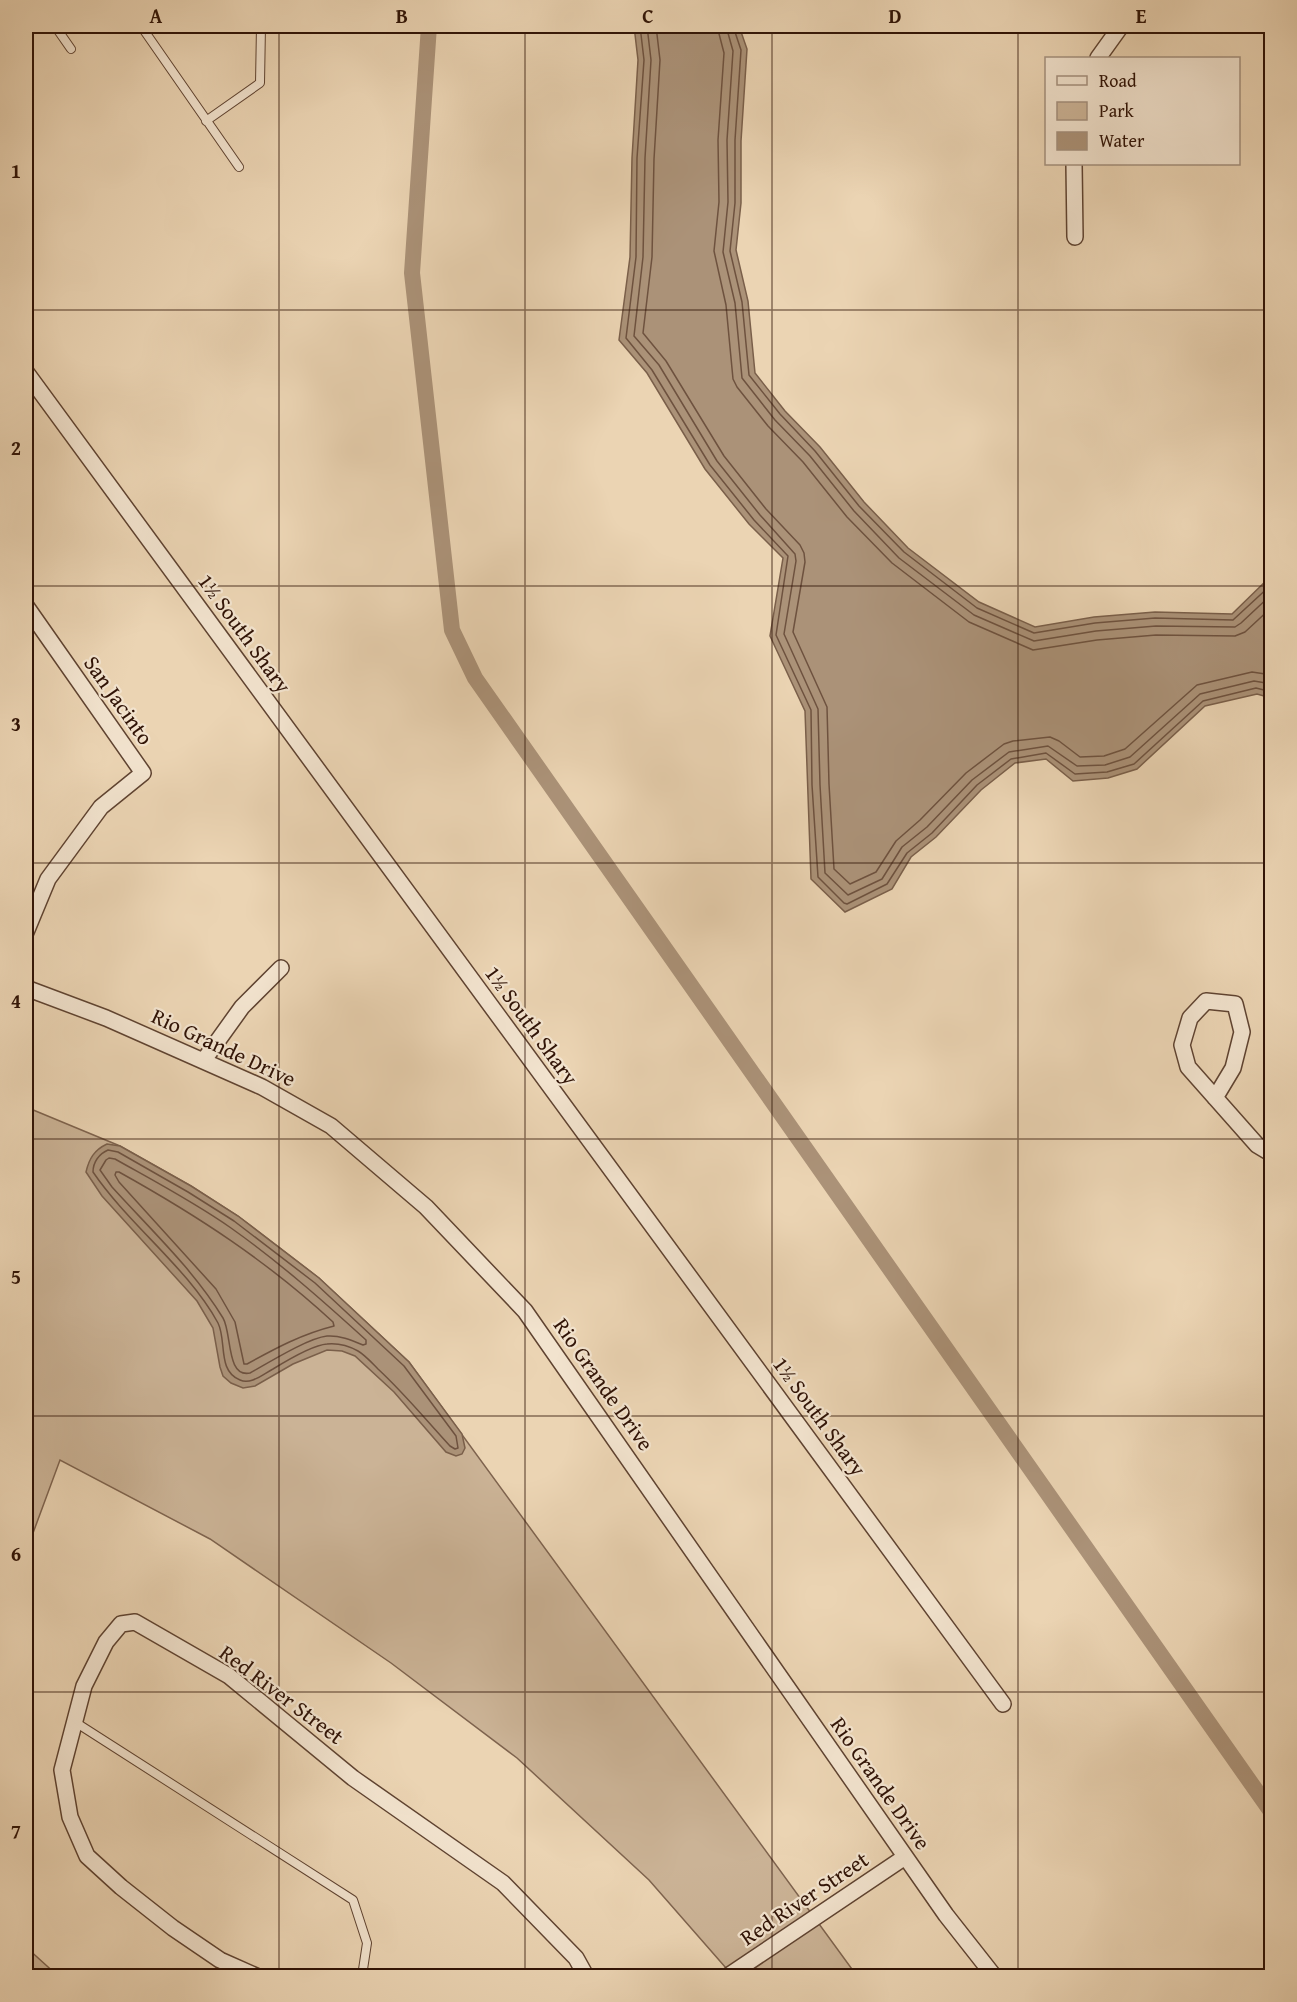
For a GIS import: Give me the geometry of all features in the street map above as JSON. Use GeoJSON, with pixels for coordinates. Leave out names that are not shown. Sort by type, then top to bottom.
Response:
{"type":"FeatureCollection","features":[{"type":"Feature","properties":{"kind":"street"},"geometry":{"type":"LineString","coordinates":[[1099,57],[1121,26]]}},
{"type":"Feature","properties":{"kind":"street"},"geometry":{"type":"LineString","coordinates":[[1074,165],[1075,237]]}},
{"type":"Feature","properties":{"kind":"street","name":"1½ South Shary"},"geometry":{"type":"LineString","coordinates":[[26,372],[1003,1704]]}},
{"type":"Feature","properties":{"kind":"street","name":"San Jacinto"},"geometry":{"type":"LineString","coordinates":[[26,606],[143,773],[101,807],[48,879],[26,932]]}},
{"type":"Feature","properties":{"kind":"street"},"geometry":{"type":"LineString","coordinates":[[204,1060],[243,1007],[281,968]]}},
{"type":"Feature","properties":{"kind":"street","name":"Rio Grande Drive"},"geometry":{"type":"LineString","coordinates":[[26,988],[106,1018],[262,1087],[331,1126],[426,1207],[525,1311],[905,1857],[994,1977]]}},
{"type":"Feature","properties":{"kind":"street"},"geometry":{"type":"LineString","coordinates":[[1215,1098],[1233,1068],[1242,1032],[1235,1004],[1206,1001],[1190,1018],[1182,1045],[1188,1067],[1215,1098],[1257,1145],[1272,1154]]}},
{"type":"Feature","properties":{"kind":"street","name":"Red River Street"},"geometry":{"type":"LineString","coordinates":[[256,1977],[220,1960],[173,1928],[121,1887],[87,1856],[70,1817],[62,1770],[84,1686],[105,1642],[121,1624],[135,1622],[229,1676],[353,1778],[503,1882],[576,1958],[586,1977]]}},
{"type":"Feature","properties":{"kind":"street","name":"Red River Street"},"geometry":{"type":"LineString","coordinates":[[728,1977],[905,1857]]}},
{"type":"Feature","properties":{"kind":"lane"},"geometry":{"type":"LineString","coordinates":[[55,26],[71,49]]}},
{"type":"Feature","properties":{"kind":"lane"},"geometry":{"type":"LineString","coordinates":[[141,26],[239,167]]}},
{"type":"Feature","properties":{"kind":"lane"},"geometry":{"type":"LineString","coordinates":[[207,121],[260,83],[261,26]]}},
{"type":"Feature","properties":{"kind":"lane"},"geometry":{"type":"LineString","coordinates":[[75,1722],[353,1900],[367,1942],[362,1977]]}},
{"type":"Feature","properties":{"kind":"green space"},"geometry":{"type":"Polygon","coordinates":[[[26,1107],[120,1146],[191,1186],[238,1216],[319,1278],[409,1362],[857,1976],[733,1976],[649,1880],[517,1758],[391,1663],[210,1539],[60,1460],[26,1552],[26,1107]]]}},
{"type":"Feature","properties":{"kind":"green space"},"geometry":{"type":"Polygon","coordinates":[[[26,1947],[58,1976],[26,1976],[26,1947]]]}},
{"type":"Feature","properties":{"kind":"water"},"geometry":{"type":"Polygon","coordinates":[[[634,26],[739,26],[747,49],[741,141],[741,203],[736,250],[748,301],[755,373],[785,411],[820,447],[864,502],[908,548],[979,602],[1035,627],[1094,617],[1155,612],[1232,614],[1271,576],[1271,698],[1257,694],[1205,706],[1137,769],[1108,778],[1073,781],[1046,759],[1015,763],[981,790],[936,837],[911,857],[892,889],[845,912],[811,879],[805,711],[770,636],[783,558],[749,524],[705,469],[647,373],[619,340],[630,257],[632,158],[638,60],[634,26]]]}},
{"type":"Feature","properties":{"kind":"water"},"geometry":{"type":"Polygon","coordinates":[[[107,1144],[120,1146],[191,1186],[238,1216],[319,1278],[409,1362],[462,1434],[465,1448],[462,1454],[456,1456],[446,1452],[394,1392],[355,1356],[342,1351],[327,1350],[293,1364],[255,1386],[243,1388],[231,1383],[223,1376],[213,1328],[197,1301],[102,1196],[86,1172],[93,1155],[107,1144]]]}},
{"type":"Feature","properties":{"kind":"waterway"},"geometry":{"type":"LineString","coordinates":[[429,26],[412,273],[452,630],[475,678],[1272,1813]]}}]}
